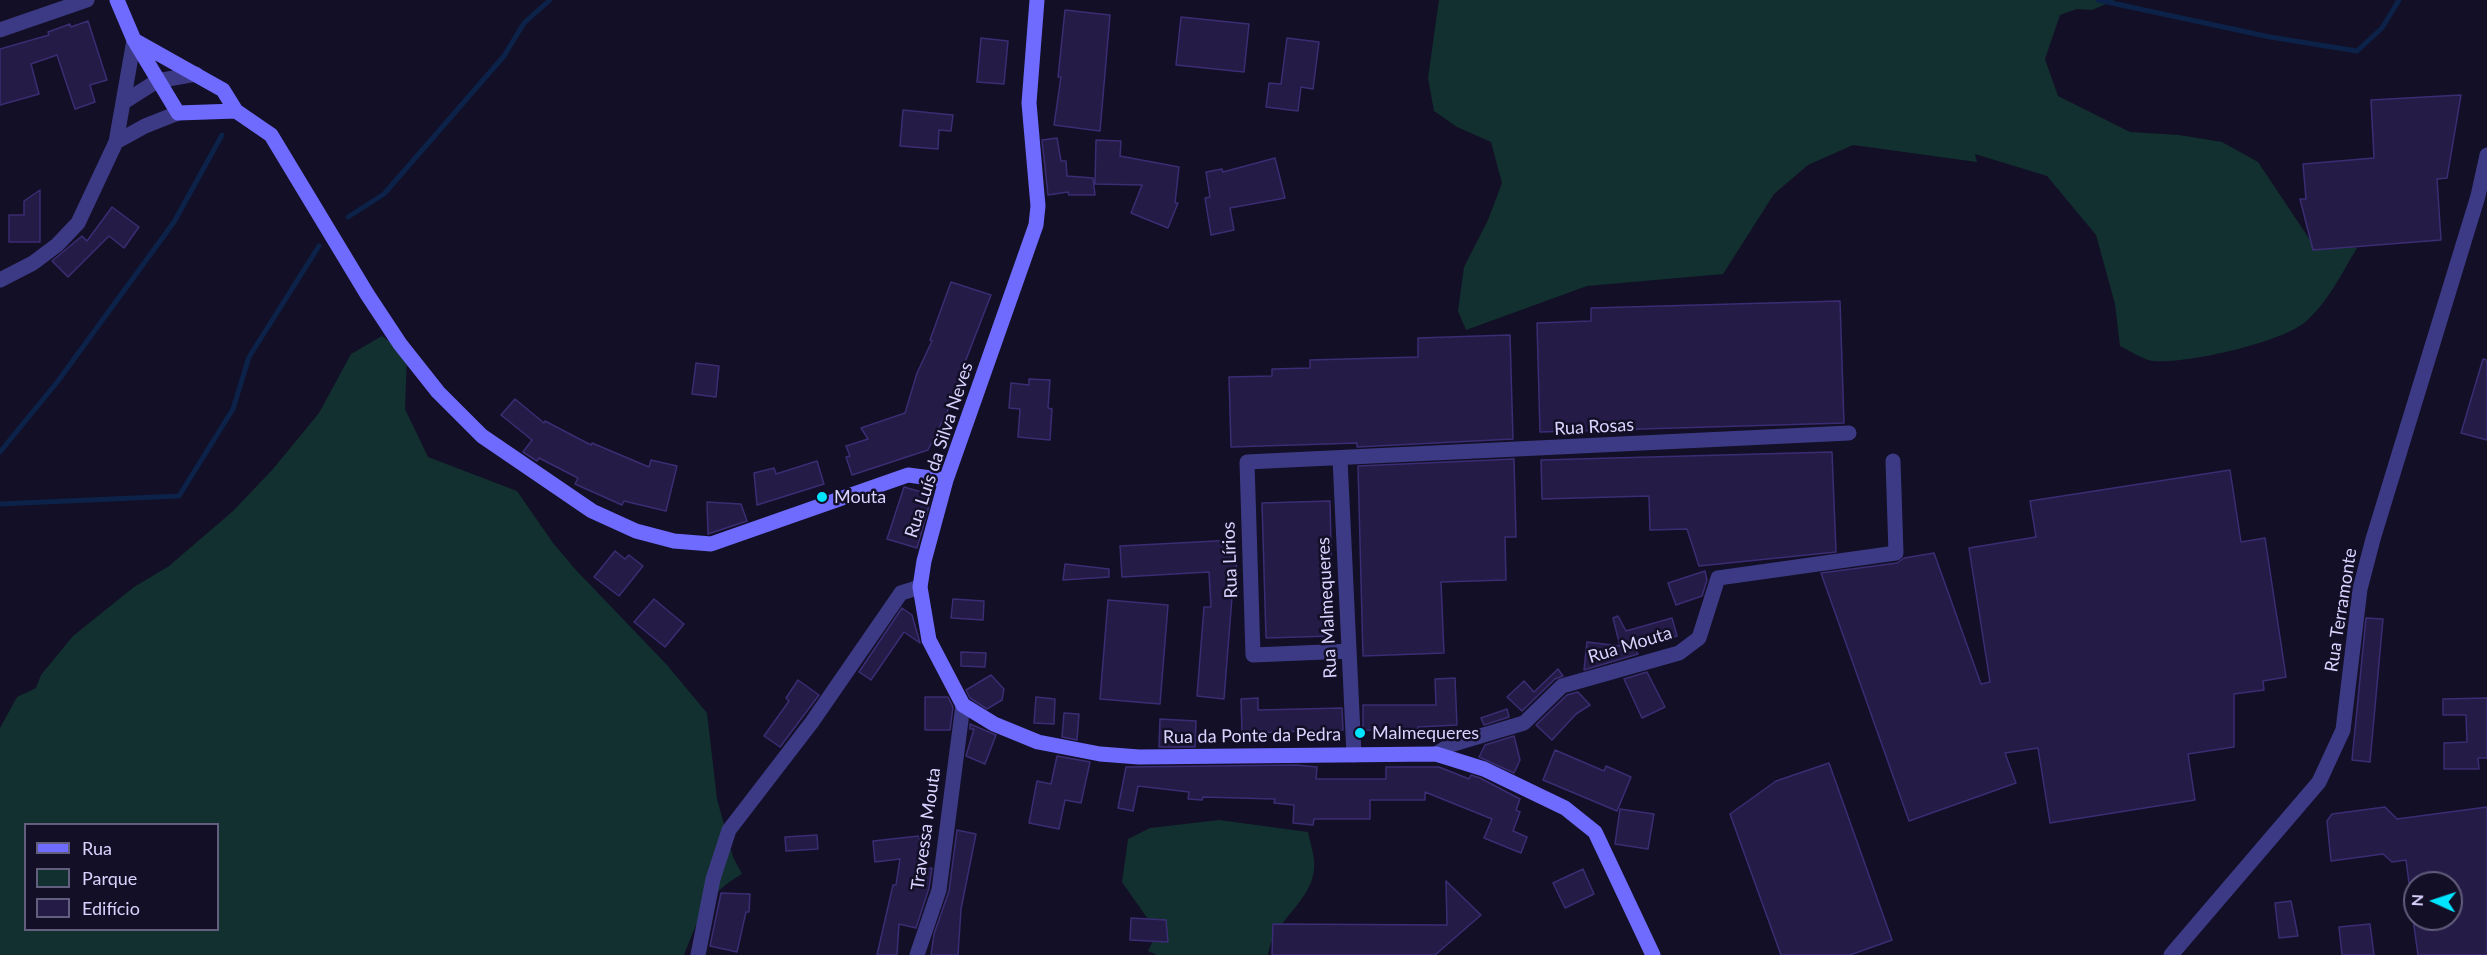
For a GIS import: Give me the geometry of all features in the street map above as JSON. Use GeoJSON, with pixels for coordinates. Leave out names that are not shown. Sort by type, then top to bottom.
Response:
{"type":"FeatureCollection","features":[{"type":"Feature","properties":{"kind":"street"},"geometry":{"type":"LineString","coordinates":[[0,30],[87,0]]}},
{"type":"Feature","properties":{"kind":"street"},"geometry":{"type":"LineString","coordinates":[[117,0],[134,40],[178,113]]}},
{"type":"Feature","properties":{"kind":"street","name":"Rua Luís da Silva Neves"},"geometry":{"type":"LineString","coordinates":[[920,587],[924,561],[946,480],[1036,225],[1038,206],[1029,103],[1037,0]]}},
{"type":"Feature","properties":{"kind":"street"},"geometry":{"type":"LineString","coordinates":[[134,40],[223,90],[236,111],[271,135],[372,302],[400,344],[438,392],[482,436],[592,511],[636,531],[674,541],[711,544],[908,475],[946,480]]}},
{"type":"Feature","properties":{"kind":"street"},"geometry":{"type":"LineString","coordinates":[[0,280],[33,263],[57,245],[78,223],[116,142],[134,40]]}},
{"type":"Feature","properties":{"kind":"street"},"geometry":{"type":"LineString","coordinates":[[124,102],[157,81],[195,74]]}},
{"type":"Feature","properties":{"kind":"street"},"geometry":{"type":"LineString","coordinates":[[116,142],[145,126],[178,113],[236,111]]}},
{"type":"Feature","properties":{"kind":"street","name":"Rua Terramonte"},"geometry":{"type":"LineString","coordinates":[[2171,955],[2319,782],[2343,730],[2360,589],[2370,549],[2478,196],[2487,155]]}},
{"type":"Feature","properties":{"kind":"street","name":"Rua Rosas"},"geometry":{"type":"LineString","coordinates":[[1340,459],[1849,433]]}},
{"type":"Feature","properties":{"kind":"street","name":"Rua Malmequeres"},"geometry":{"type":"LineString","coordinates":[[1340,459],[1354,754]]}},
{"type":"Feature","properties":{"kind":"street","name":"Rua Lírios"},"geometry":{"type":"LineString","coordinates":[[1340,459],[1247,462],[1253,655],[1349,651]]}},
{"type":"Feature","properties":{"kind":"street","name":"Rua Mouta"},"geometry":{"type":"LineString","coordinates":[[1436,754],[1450,745],[1524,723],[1562,686],[1679,653],[1699,638],[1718,578],[1896,553],[1893,461]]}},
{"type":"Feature","properties":{"kind":"street"},"geometry":{"type":"LineString","coordinates":[[698,955],[713,879],[729,830],[812,722],[901,593],[920,587],[929,640],[963,705]]}},
{"type":"Feature","properties":{"kind":"street","name":"Rua da Ponte da Pedra"},"geometry":{"type":"LineString","coordinates":[[963,705],[994,724],[1038,742],[1100,754],[1139,757],[1436,754],[1484,769],[1565,808],[1595,832],[1653,955]]}},
{"type":"Feature","properties":{"kind":"street","name":"Travessa Mouta"},"geometry":{"type":"LineString","coordinates":[[917,955],[939,890],[963,705]]}},
{"type":"Feature","properties":{"kind":"green space"},"geometry":{"type":"Polygon","coordinates":[[[1439,0],[2115,0],[2092,10],[2077,9],[2060,15],[2045,59],[2058,96],[2130,132],[2179,135],[2222,142],[2258,162],[2310,240],[2357,248],[2334,288],[2313,315],[2292,330],[2232,351],[2187,359],[2153,361],[2120,346],[2115,304],[2096,235],[2047,176],[1975,154],[1977,162],[1853,145],[1808,165],[1774,194],[1723,274],[1587,286],[1466,330],[1458,311],[1464,267],[1488,220],[1502,183],[1491,142],[1457,127],[1434,111],[1428,78],[1439,0]]]}},
{"type":"Feature","properties":{"kind":"green space"},"geometry":{"type":"Polygon","coordinates":[[[382,336],[407,354],[405,409],[428,457],[517,491],[553,543],[575,569],[667,665],[707,713],[717,799],[733,857],[742,874],[719,890],[711,899],[699,919],[684,955],[0,955],[0,728],[17,697],[36,688],[41,675],[73,636],[134,587],[169,566],[233,511],[273,469],[319,413],[351,354],[382,336]]]}},
{"type":"Feature","properties":{"kind":"green space"},"geometry":{"type":"Polygon","coordinates":[[[1219,820],[1308,832],[1314,856],[1314,870],[1306,893],[1277,932],[1268,955],[1157,955],[1148,951],[1157,932],[1122,882],[1128,839],[1150,828],[1219,820]]]}},
{"type":"Feature","properties":{"kind":"building"},"geometry":{"type":"Polygon","coordinates":[[[1065,10],[1110,15],[1100,131],[1054,125],[1061,77],[1058,77],[1065,10]]]}},
{"type":"Feature","properties":{"kind":"building"},"geometry":{"type":"Polygon","coordinates":[[[1181,17],[1249,24],[1244,72],[1176,65],[1181,17]]]}},
{"type":"Feature","properties":{"kind":"building"},"geometry":{"type":"Polygon","coordinates":[[[88,21],[107,80],[90,85],[95,102],[75,109],[57,55],[31,64],[39,94],[0,105],[0,49],[49,35],[48,32],[70,24],[71,27],[88,21]]]}},
{"type":"Feature","properties":{"kind":"building"},"geometry":{"type":"Polygon","coordinates":[[[981,38],[1008,41],[1004,84],[977,82],[981,38]]]}},
{"type":"Feature","properties":{"kind":"building"},"geometry":{"type":"Polygon","coordinates":[[[1287,38],[1319,42],[1313,89],[1301,87],[1298,111],[1266,107],[1269,83],[1281,84],[1287,38]]]}},
{"type":"Feature","properties":{"kind":"building"},"geometry":{"type":"Polygon","coordinates":[[[2461,95],[2447,178],[2437,179],[2441,240],[2313,250],[2300,199],[2306,199],[2303,164],[2374,158],[2371,100],[2461,95]]]}},
{"type":"Feature","properties":{"kind":"building"},"geometry":{"type":"Polygon","coordinates":[[[903,110],[953,115],[951,131],[939,130],[938,149],[900,146],[903,110]]]}},
{"type":"Feature","properties":{"kind":"building"},"geometry":{"type":"Polygon","coordinates":[[[1057,138],[1061,161],[1066,161],[1067,176],[1093,178],[1095,195],[1069,195],[1068,192],[1048,195],[1042,140],[1057,138]]]}},
{"type":"Feature","properties":{"kind":"building"},"geometry":{"type":"Polygon","coordinates":[[[1096,140],[1121,141],[1120,156],[1179,167],[1175,203],[1178,203],[1168,228],[1131,213],[1142,185],[1095,184],[1096,140]]]}},
{"type":"Feature","properties":{"kind":"building"},"geometry":{"type":"Polygon","coordinates":[[[1275,158],[1285,198],[1230,208],[1234,230],[1211,235],[1205,198],[1210,197],[1206,172],[1222,169],[1223,172],[1275,158]]]}},
{"type":"Feature","properties":{"kind":"building"},"geometry":{"type":"Polygon","coordinates":[[[40,190],[40,242],[9,242],[9,215],[24,215],[24,201],[40,190]]]}},
{"type":"Feature","properties":{"kind":"building"},"geometry":{"type":"Polygon","coordinates":[[[112,207],[139,227],[124,248],[109,236],[68,277],[52,261],[82,236],[87,241],[112,207]]]}},
{"type":"Feature","properties":{"kind":"building"},"geometry":{"type":"Polygon","coordinates":[[[951,282],[991,295],[962,370],[967,372],[928,450],[852,475],[846,457],[850,456],[846,446],[868,439],[861,428],[905,413],[917,373],[932,341],[930,340],[951,282]]]}},
{"type":"Feature","properties":{"kind":"building"},"geometry":{"type":"Polygon","coordinates":[[[1840,301],[1844,423],[1540,432],[1537,323],[1591,321],[1591,308],[1840,301]]]}},
{"type":"Feature","properties":{"kind":"building"},"geometry":{"type":"Polygon","coordinates":[[[1510,335],[1513,439],[1357,447],[1357,443],[1231,447],[1229,377],[1272,376],[1272,369],[1310,368],[1310,360],[1418,357],[1418,338],[1510,335]]]}},
{"type":"Feature","properties":{"kind":"building"},"geometry":{"type":"Polygon","coordinates":[[[2483,359],[2487,360],[2487,440],[2461,433],[2483,359]]]}},
{"type":"Feature","properties":{"kind":"building"},"geometry":{"type":"Polygon","coordinates":[[[696,363],[719,366],[716,397],[692,394],[696,363]]]}},
{"type":"Feature","properties":{"kind":"building"},"geometry":{"type":"Polygon","coordinates":[[[1029,379],[1050,380],[1048,408],[1052,409],[1050,440],[1018,437],[1020,409],[1009,408],[1011,383],[1029,385],[1029,379]]]}},
{"type":"Feature","properties":{"kind":"building"},"geometry":{"type":"Polygon","coordinates":[[[515,399],[544,423],[545,421],[591,445],[592,443],[649,467],[651,460],[677,466],[666,511],[624,501],[622,505],[575,484],[578,478],[539,458],[537,461],[523,452],[532,440],[501,415],[515,399]]]}},
{"type":"Feature","properties":{"kind":"building"},"geometry":{"type":"Polygon","coordinates":[[[1832,452],[1836,552],[1699,566],[1687,529],[1650,530],[1649,496],[1542,499],[1541,460],[1832,452]]]}},
{"type":"Feature","properties":{"kind":"building"},"geometry":{"type":"Polygon","coordinates":[[[1514,459],[1516,537],[1505,537],[1506,580],[1441,582],[1444,653],[1363,656],[1358,466],[1514,459]]]}},
{"type":"Feature","properties":{"kind":"building"},"geometry":{"type":"Polygon","coordinates":[[[817,461],[824,484],[757,505],[754,473],[774,468],[776,474],[817,461]]]}},
{"type":"Feature","properties":{"kind":"building"},"geometry":{"type":"Polygon","coordinates":[[[2230,470],[2241,542],[2265,538],[2286,677],[2263,681],[2264,690],[2234,694],[2234,747],[2188,754],[2195,800],[2050,823],[2038,748],[2005,753],[2016,783],[1909,821],[1821,573],[1897,563],[1904,558],[1934,553],[1981,684],[1990,682],[1969,548],[2036,537],[2030,501],[2230,470]]]}},
{"type":"Feature","properties":{"kind":"building"},"geometry":{"type":"Polygon","coordinates":[[[904,487],[932,495],[917,548],[887,539],[904,487]]]}},
{"type":"Feature","properties":{"kind":"building"},"geometry":{"type":"Polygon","coordinates":[[[1330,501],[1333,636],[1266,638],[1262,503],[1330,501]]]}},
{"type":"Feature","properties":{"kind":"building"},"geometry":{"type":"Polygon","coordinates":[[[707,502],[741,504],[747,521],[708,534],[707,502]]]}},
{"type":"Feature","properties":{"kind":"building"},"geometry":{"type":"Polygon","coordinates":[[[1235,540],[1238,596],[1232,597],[1224,699],[1197,696],[1204,607],[1211,607],[1209,572],[1122,577],[1120,546],[1235,540]]]}},
{"type":"Feature","properties":{"kind":"building"},"geometry":{"type":"Polygon","coordinates":[[[615,551],[625,559],[629,555],[643,566],[619,596],[594,577],[615,551]]]}},
{"type":"Feature","properties":{"kind":"building"},"geometry":{"type":"Polygon","coordinates":[[[1065,564],[1109,569],[1109,577],[1063,580],[1065,564]]]}},
{"type":"Feature","properties":{"kind":"building"},"geometry":{"type":"Polygon","coordinates":[[[1705,571],[1707,580],[1702,596],[1676,605],[1668,583],[1705,571]]]}},
{"type":"Feature","properties":{"kind":"building"},"geometry":{"type":"Polygon","coordinates":[[[654,599],[684,624],[665,647],[634,622],[654,599]]]}},
{"type":"Feature","properties":{"kind":"building"},"geometry":{"type":"Polygon","coordinates":[[[953,599],[984,601],[983,620],[951,618],[953,599]]]}},
{"type":"Feature","properties":{"kind":"building"},"geometry":{"type":"Polygon","coordinates":[[[1108,600],[1168,605],[1160,704],[1100,699],[1108,600]]]}},
{"type":"Feature","properties":{"kind":"building"},"geometry":{"type":"Polygon","coordinates":[[[902,608],[912,615],[920,643],[904,632],[871,680],[859,672],[902,608]]]}},
{"type":"Feature","properties":{"kind":"building"},"geometry":{"type":"Polygon","coordinates":[[[1618,616],[1626,631],[1672,618],[1677,636],[1635,648],[1638,654],[1584,670],[1587,642],[1620,646],[1613,618],[1618,616]]]}},
{"type":"Feature","properties":{"kind":"building"},"geometry":{"type":"Polygon","coordinates":[[[2366,618],[2383,619],[2370,762],[2352,760],[2366,618]]]}},
{"type":"Feature","properties":{"kind":"building"},"geometry":{"type":"Polygon","coordinates":[[[961,652],[986,653],[985,667],[961,666],[961,652]]]}},
{"type":"Feature","properties":{"kind":"building"},"geometry":{"type":"Polygon","coordinates":[[[1558,669],[1563,676],[1555,679],[1522,711],[1507,697],[1524,681],[1534,692],[1558,669]]]}},
{"type":"Feature","properties":{"kind":"building"},"geometry":{"type":"Polygon","coordinates":[[[1647,672],[1665,707],[1642,718],[1624,679],[1647,672]]]}},
{"type":"Feature","properties":{"kind":"building"},"geometry":{"type":"Polygon","coordinates":[[[991,675],[1004,689],[1002,700],[987,709],[970,698],[966,690],[991,675]]]}},
{"type":"Feature","properties":{"kind":"building"},"geometry":{"type":"Polygon","coordinates":[[[1455,678],[1457,725],[1418,727],[1418,731],[1363,730],[1363,705],[1436,705],[1435,679],[1455,678]]]}},
{"type":"Feature","properties":{"kind":"building"},"geometry":{"type":"Polygon","coordinates":[[[798,680],[819,695],[780,747],[764,736],[789,701],[786,698],[798,680]]]}},
{"type":"Feature","properties":{"kind":"building"},"geometry":{"type":"Polygon","coordinates":[[[1578,692],[1590,705],[1576,714],[1552,740],[1536,725],[1567,695],[1578,692]]]}},
{"type":"Feature","properties":{"kind":"building"},"geometry":{"type":"Polygon","coordinates":[[[925,697],[948,697],[953,707],[950,730],[925,730],[925,697]]]}},
{"type":"Feature","properties":{"kind":"building"},"geometry":{"type":"Polygon","coordinates":[[[1036,697],[1055,699],[1054,724],[1034,723],[1036,697]]]}},
{"type":"Feature","properties":{"kind":"building"},"geometry":{"type":"Polygon","coordinates":[[[1258,698],[1258,710],[1342,708],[1343,730],[1242,733],[1241,699],[1258,698]]]}},
{"type":"Feature","properties":{"kind":"building"},"geometry":{"type":"Polygon","coordinates":[[[2487,698],[2487,758],[2478,758],[2479,769],[2444,769],[2444,743],[2467,742],[2466,715],[2443,715],[2443,699],[2487,698]]]}},
{"type":"Feature","properties":{"kind":"building"},"geometry":{"type":"Polygon","coordinates":[[[1507,709],[1509,717],[1484,725],[1481,718],[1507,709]]]}},
{"type":"Feature","properties":{"kind":"building"},"geometry":{"type":"Polygon","coordinates":[[[1064,713],[1079,714],[1077,740],[1062,737],[1064,713]]]}},
{"type":"Feature","properties":{"kind":"building"},"geometry":{"type":"Polygon","coordinates":[[[1160,719],[1196,721],[1195,747],[1159,747],[1160,719]]]}},
{"type":"Feature","properties":{"kind":"building"},"geometry":{"type":"Polygon","coordinates":[[[970,724],[996,735],[985,764],[966,756],[974,729],[970,729],[970,724]]]}},
{"type":"Feature","properties":{"kind":"building"},"geometry":{"type":"Polygon","coordinates":[[[1514,736],[1520,760],[1514,773],[1479,757],[1485,745],[1514,736]]]}},
{"type":"Feature","properties":{"kind":"building"},"geometry":{"type":"Polygon","coordinates":[[[1555,750],[1604,771],[1606,766],[1631,777],[1617,811],[1543,780],[1555,750]]]}},
{"type":"Feature","properties":{"kind":"building"},"geometry":{"type":"Polygon","coordinates":[[[1057,756],[1090,762],[1081,803],[1065,800],[1059,829],[1029,823],[1037,781],[1051,784],[1057,756]]]}},
{"type":"Feature","properties":{"kind":"building"},"geometry":{"type":"Polygon","coordinates":[[[1829,763],[1892,940],[1850,955],[1781,955],[1730,814],[1776,781],[1829,763]]]}},
{"type":"Feature","properties":{"kind":"building"},"geometry":{"type":"Polygon","coordinates":[[[1297,765],[1317,767],[1316,779],[1386,779],[1386,767],[1439,767],[1469,779],[1471,775],[1520,799],[1516,810],[1520,812],[1513,831],[1527,837],[1521,853],[1484,838],[1492,819],[1425,792],[1425,800],[1370,800],[1370,819],[1314,819],[1313,825],[1293,823],[1294,805],[1274,803],[1275,799],[1203,797],[1202,800],[1188,799],[1189,792],[1138,786],[1133,811],[1118,808],[1126,767],[1297,765]]]}},
{"type":"Feature","properties":{"kind":"building"},"geometry":{"type":"Polygon","coordinates":[[[2385,807],[2397,819],[2487,807],[2487,955],[2418,955],[2415,931],[2463,931],[2463,871],[2407,871],[2406,860],[2392,862],[2383,854],[2331,861],[2327,821],[2332,814],[2385,807]]]}},
{"type":"Feature","properties":{"kind":"building"},"geometry":{"type":"Polygon","coordinates":[[[1620,809],[1654,814],[1648,849],[1615,844],[1620,809]]]}},
{"type":"Feature","properties":{"kind":"building"},"geometry":{"type":"Polygon","coordinates":[[[957,830],[976,834],[961,909],[958,955],[931,955],[934,934],[949,891],[957,830]]]}},
{"type":"Feature","properties":{"kind":"building"},"geometry":{"type":"Polygon","coordinates":[[[817,835],[818,849],[786,851],[785,837],[817,835]]]}},
{"type":"Feature","properties":{"kind":"building"},"geometry":{"type":"Polygon","coordinates":[[[919,836],[922,869],[932,868],[929,888],[916,928],[899,924],[897,955],[877,955],[893,885],[896,885],[900,859],[875,862],[873,841],[919,836]]]}},
{"type":"Feature","properties":{"kind":"building"},"geometry":{"type":"Polygon","coordinates":[[[1583,869],[1594,894],[1565,908],[1553,883],[1583,869]]]}},
{"type":"Feature","properties":{"kind":"building"},"geometry":{"type":"Polygon","coordinates":[[[1446,881],[1481,915],[1435,955],[1272,955],[1273,924],[1447,925],[1446,881]]]}},
{"type":"Feature","properties":{"kind":"building"},"geometry":{"type":"Polygon","coordinates":[[[721,893],[750,894],[749,912],[746,912],[737,952],[710,946],[721,893]]]}},
{"type":"Feature","properties":{"kind":"building"},"geometry":{"type":"Polygon","coordinates":[[[2291,901],[2298,936],[2279,938],[2275,903],[2291,901]]]}},
{"type":"Feature","properties":{"kind":"building"},"geometry":{"type":"Polygon","coordinates":[[[1131,918],[1166,920],[1168,942],[1130,940],[1131,918]]]}},
{"type":"Feature","properties":{"kind":"building"},"geometry":{"type":"Polygon","coordinates":[[[2370,924],[2374,955],[2342,955],[2339,927],[2370,924]]]}},
{"type":"Feature","properties":{"kind":"waterway"},"geometry":{"type":"LineString","coordinates":[[348,217],[384,194],[504,56],[524,23],[550,0]]}},
{"type":"Feature","properties":{"kind":"waterway"},"geometry":{"type":"LineString","coordinates":[[2098,0],[2270,37],[2357,51],[2382,28],[2399,0]]}},
{"type":"Feature","properties":{"kind":"waterway"},"geometry":{"type":"LineString","coordinates":[[0,452],[58,381],[174,222],[222,135]]}},
{"type":"Feature","properties":{"kind":"waterway"},"geometry":{"type":"LineString","coordinates":[[0,504],[179,496],[233,409],[249,357],[319,246]]}},
{"type":"Feature","properties":{"kind":"place","name":"Mouta"},"geometry":{"type":"Point","coordinates":[822,497]}},
{"type":"Feature","properties":{"kind":"place","name":"Malmequeres"},"geometry":{"type":"Point","coordinates":[1360,733]}}]}
